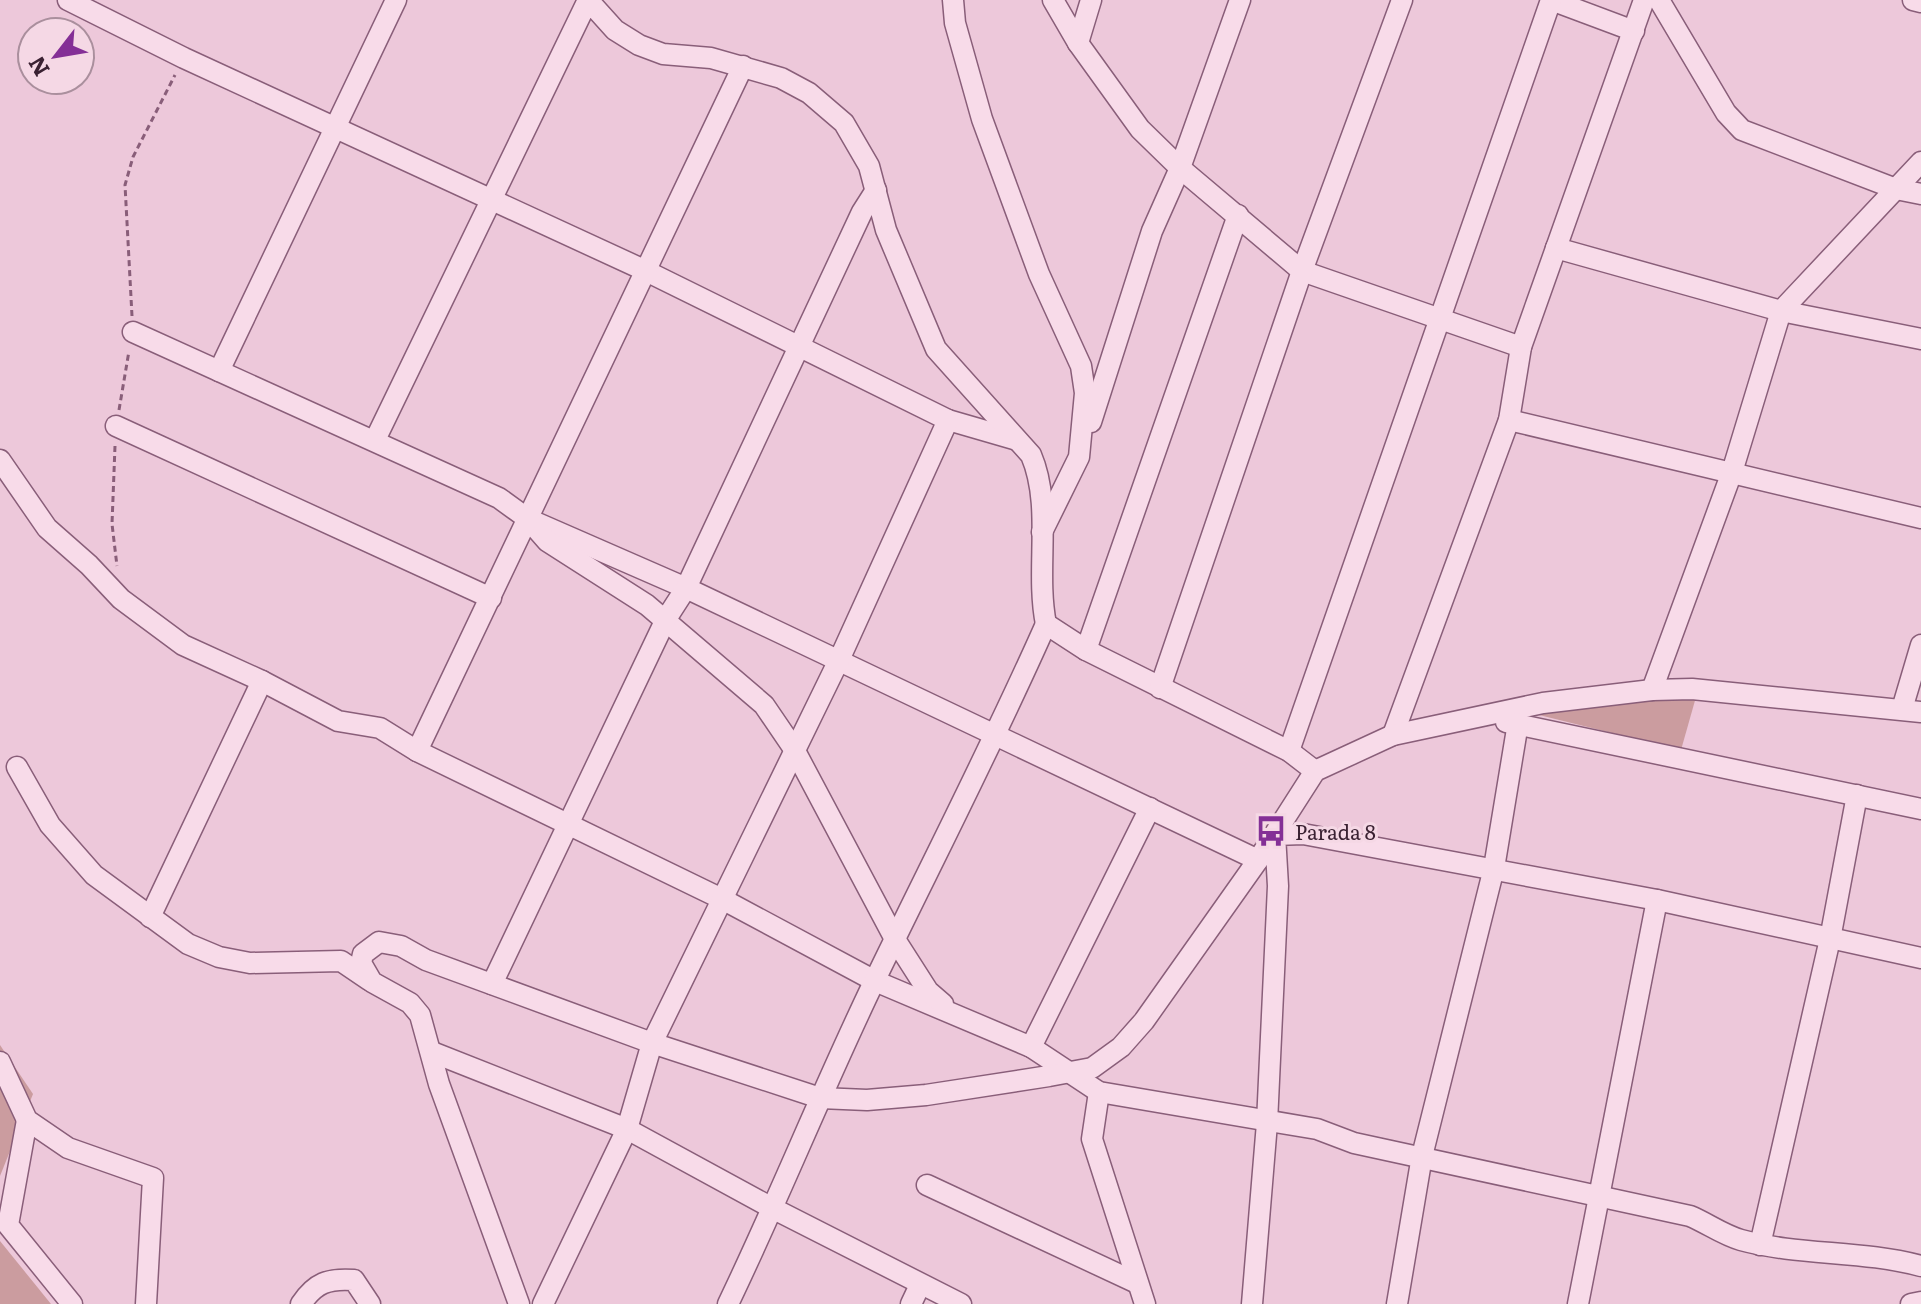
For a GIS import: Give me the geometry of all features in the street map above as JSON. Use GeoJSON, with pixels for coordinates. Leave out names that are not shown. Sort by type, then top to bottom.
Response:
{"type":"FeatureCollection","features":[{"type":"Feature","properties":{"kind":"street"},"geometry":{"type":"LineString","coordinates":[[68,0],[184,58],[644,270],[948,420],[1018,440]]}},
{"type":"Feature","properties":{"kind":"street"},"geometry":{"type":"LineString","coordinates":[[219,371],[338,128],[396,0]]}},
{"type":"Feature","properties":{"kind":"street"},"geometry":{"type":"LineString","coordinates":[[375,440],[588,0],[615,30],[639,45],[663,54],[711,58],[781,78],[831,109],[856,141],[876,190],[886,230],[936,349],[957,377],[1031,455],[1040,475],[1040,595],[1046,624],[997,735],[820,1098],[774,1209],[728,1304]]}},
{"type":"Feature","properties":{"kind":"street"},"geometry":{"type":"LineString","coordinates":[[953,0],[955,23],[982,119],[1039,274],[1081,366],[1085,393],[1079,457]]}},
{"type":"Feature","properties":{"kind":"street"},"geometry":{"type":"LineString","coordinates":[[1053,0],[1078,43],[1140,129],[1180,168],[1302,271],[1521,347]]}},
{"type":"Feature","properties":{"kind":"street"},"geometry":{"type":"LineString","coordinates":[[1078,43],[1091,0]]}},
{"type":"Feature","properties":{"kind":"street"},"geometry":{"type":"LineString","coordinates":[[1041,534],[1079,457],[1152,231],[1180,168],[1240,0]]}},
{"type":"Feature","properties":{"kind":"street"},"geometry":{"type":"LineString","coordinates":[[1160,688],[1302,271],[1402,0]]}},
{"type":"Feature","properties":{"kind":"street"},"geometry":{"type":"LineString","coordinates":[[1289,751],[1551,0],[1634,31]]}},
{"type":"Feature","properties":{"kind":"street"},"geometry":{"type":"LineString","coordinates":[[1393,735],[1509,420],[1521,347],[1644,0]]}},
{"type":"Feature","properties":{"kind":"street"},"geometry":{"type":"LineString","coordinates":[[1659,0],[1726,113],[1742,130],[1896,189],[1921,194]]}},
{"type":"Feature","properties":{"kind":"street"},"geometry":{"type":"LineString","coordinates":[[1913,0],[1921,2]]}},
{"type":"Feature","properties":{"kind":"street"},"geometry":{"type":"LineString","coordinates":[[417,751],[743,66]]}},
{"type":"Feature","properties":{"kind":"street"},"geometry":{"type":"LineString","coordinates":[[1652,690],[1732,472],[1781,311],[1921,162]]}},
{"type":"Feature","properties":{"kind":"street"},"geometry":{"type":"LineString","coordinates":[[492,984],[666,619],[686,588],[862,212],[876,190]]}},
{"type":"Feature","properties":{"kind":"street"},"geometry":{"type":"LineString","coordinates":[[1086,650],[1238,215]]}},
{"type":"Feature","properties":{"kind":"street"},"geometry":{"type":"LineString","coordinates":[[1556,248],[1781,311],[1921,339]]}},
{"type":"Feature","properties":{"kind":"street"},"geometry":{"type":"LineString","coordinates":[[133,332],[499,498],[528,519],[686,588],[1258,860]]}},
{"type":"Feature","properties":{"kind":"street"},"geometry":{"type":"LineString","coordinates":[[543,1304],[627,1129],[652,1043],[839,660],[948,420]]}},
{"type":"Feature","properties":{"kind":"street"},"geometry":{"type":"LineString","coordinates":[[1509,420],[1921,518]]}},
{"type":"Feature","properties":{"kind":"street"},"geometry":{"type":"LineString","coordinates":[[116,426],[491,598]]}},
{"type":"Feature","properties":{"kind":"street"},"geometry":{"type":"LineString","coordinates":[[0,460],[47,528],[121,599],[183,645],[262,681],[338,721],[380,728],[417,751],[722,899],[875,981],[1031,1047],[1099,1092],[1267,1123],[1317,1129],[1354,1143],[1690,1216],[1736,1239],[1760,1245],[1894,1259],[1921,1266]]}},
{"type":"Feature","properties":{"kind":"street"},"geometry":{"type":"LineString","coordinates":[[528,519],[547,541],[666,619],[764,705],[794,749],[896,941],[928,991],[948,1010]]}},
{"type":"Feature","properties":{"kind":"street"},"geometry":{"type":"LineString","coordinates":[[1046,624],[1086,650],[1289,751],[1315,771]]}},
{"type":"Feature","properties":{"kind":"street"},"geometry":{"type":"LineString","coordinates":[[372,982],[361,963],[363,954],[379,942],[401,946],[426,960],[652,1043],[820,1098],[867,1100],[926,1095],[1073,1072],[1109,1059],[1129,1038],[1258,860],[1315,771],[1393,735],[1543,703],[1652,690],[1692,689],[1912,710],[1921,645]]}},
{"type":"Feature","properties":{"kind":"street"},"geometry":{"type":"LineString","coordinates":[[150,917],[262,681]]}},
{"type":"Feature","properties":{"kind":"street"},"geometry":{"type":"LineString","coordinates":[[1472,717],[1518,723],[1921,809]]}},
{"type":"Feature","properties":{"kind":"street"},"geometry":{"type":"LineString","coordinates":[[1397,1304],[1422,1156],[1494,868],[1518,723]]}},
{"type":"Feature","properties":{"kind":"street"},"geometry":{"type":"LineString","coordinates":[[17,767],[50,825],[94,875],[188,944],[219,957],[250,963],[341,961],[410,1003],[427,1033],[439,1084],[519,1304]]}},
{"type":"Feature","properties":{"kind":"street"},"geometry":{"type":"LineString","coordinates":[[1760,1245],[1830,939],[1857,795]]}},
{"type":"Feature","properties":{"kind":"street"},"geometry":{"type":"LineString","coordinates":[[1031,1047],[1150,808]]}},
{"type":"Feature","properties":{"kind":"street"},"geometry":{"type":"LineString","coordinates":[[1275,835],[1303,834],[1494,868],[1921,958]]}},
{"type":"Feature","properties":{"kind":"street"},"geometry":{"type":"LineString","coordinates":[[1252,1304],[1267,1123],[1278,886],[1275,835]]}},
{"type":"Feature","properties":{"kind":"street"},"geometry":{"type":"LineString","coordinates":[[1578,1304],[1657,900]]}},
{"type":"Feature","properties":{"kind":"street"},"geometry":{"type":"LineString","coordinates":[[432,1052],[627,1129],[774,1209],[961,1304]]}},
{"type":"Feature","properties":{"kind":"street"},"geometry":{"type":"LineString","coordinates":[[0,1062],[27,1120],[68,1148],[153,1178],[146,1304]]}},
{"type":"Feature","properties":{"kind":"street"},"geometry":{"type":"LineString","coordinates":[[1099,1092],[1092,1139],[1145,1304]]}},
{"type":"Feature","properties":{"kind":"street"},"geometry":{"type":"LineString","coordinates":[[27,1120],[8,1225],[72,1304]]}},
{"type":"Feature","properties":{"kind":"street"},"geometry":{"type":"LineString","coordinates":[[927,1185],[1137,1283]]}},
{"type":"Feature","properties":{"kind":"street"},"geometry":{"type":"LineString","coordinates":[[301,1304],[312,1287],[334,1278],[354,1280],[370,1304]]}},
{"type":"Feature","properties":{"kind":"street"},"geometry":{"type":"LineString","coordinates":[[911,1304],[920,1285]]}},
{"type":"Feature","properties":{"kind":"street"},"geometry":{"type":"LineString","coordinates":[[1911,1304],[1921,1302]]}},
{"type":"Feature","properties":{"kind":"shaded area"},"geometry":{"type":"Polygon","coordinates":[[[1640,697],[1696,697],[1681,750],[1531,713],[1640,697]]]}},
{"type":"Feature","properties":{"kind":"shaded area"},"geometry":{"type":"Polygon","coordinates":[[[0,1045],[33,1094],[0,1176],[0,1045]]]}},
{"type":"Feature","properties":{"kind":"shaded area"},"geometry":{"type":"Polygon","coordinates":[[[0,1241],[51,1304],[0,1304],[0,1241]]]}},
{"type":"Feature","properties":{"kind":"place","name":"Parada 8"},"geometry":{"type":"Point","coordinates":[1271,831]}}]}
